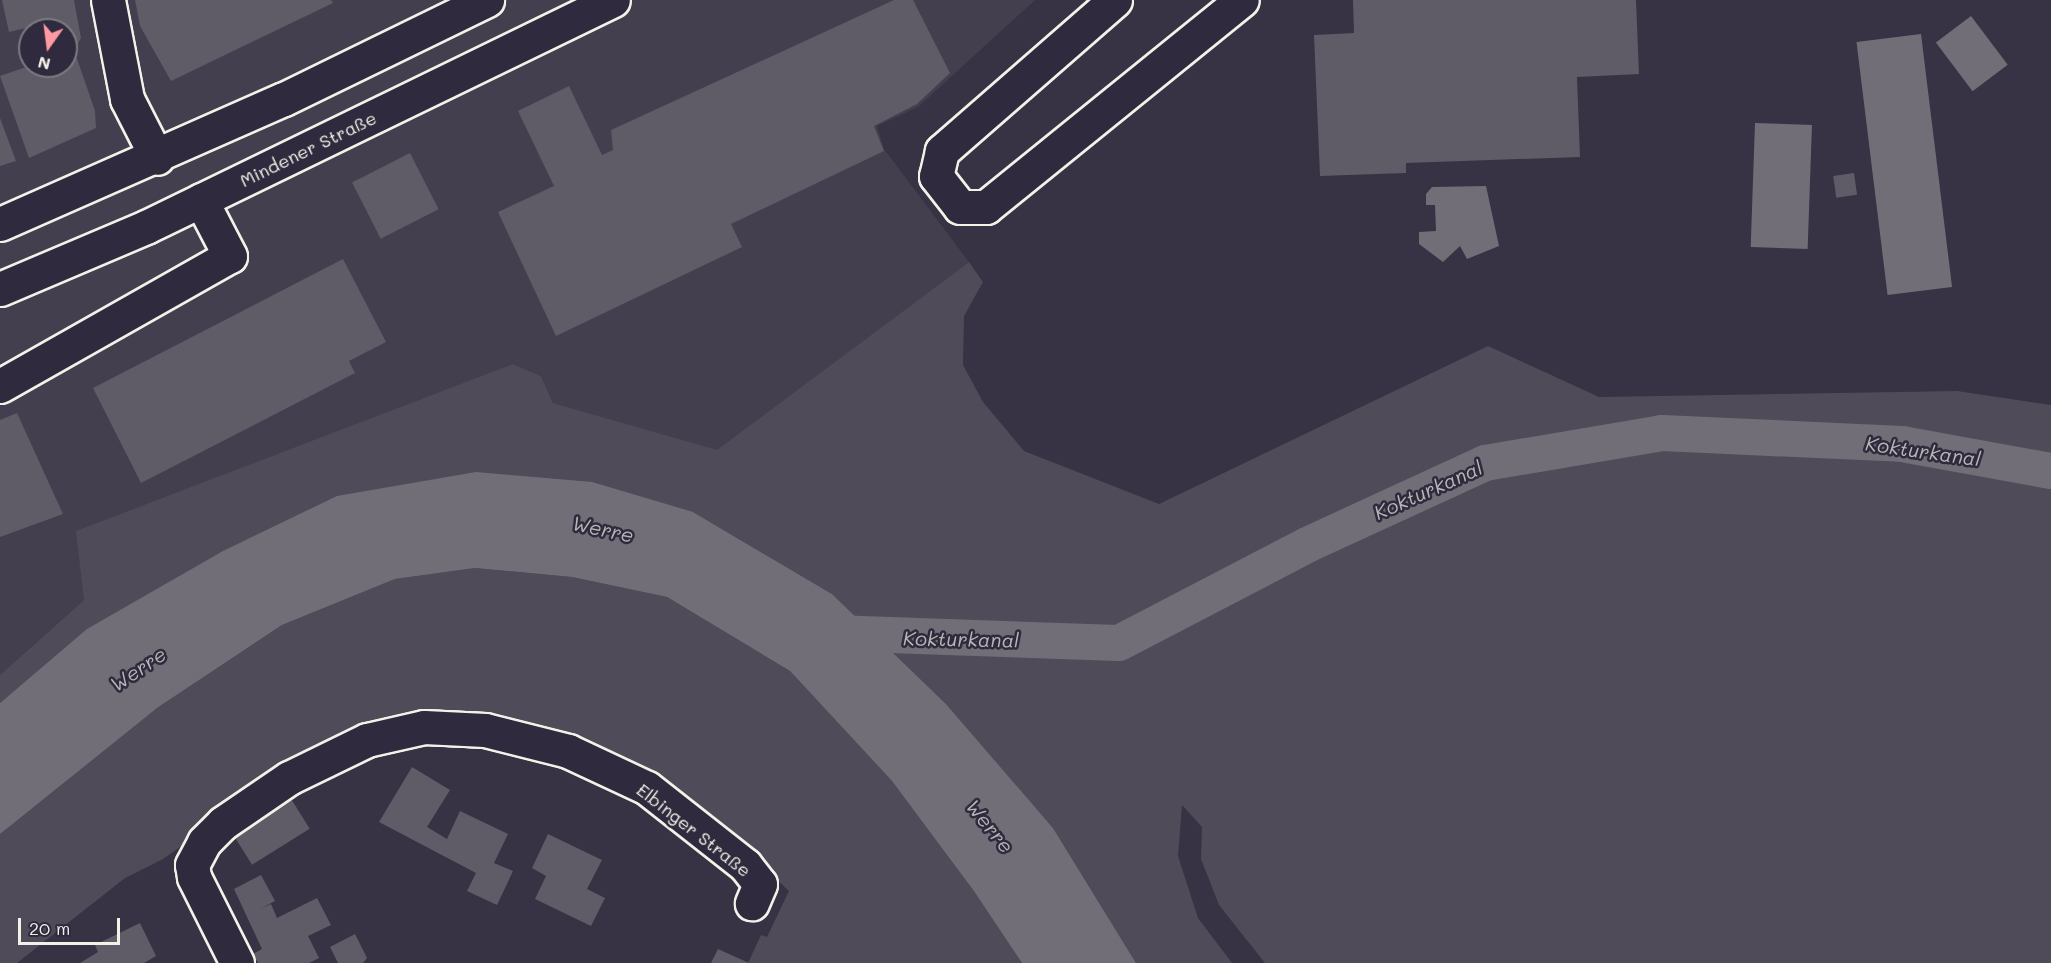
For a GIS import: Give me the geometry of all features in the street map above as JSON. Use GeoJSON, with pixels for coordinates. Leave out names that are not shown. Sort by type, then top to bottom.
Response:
{"type":"FeatureCollection","features":[{"type":"Feature","properties":{"kind":"main road"},"geometry":{"type":"LineString","coordinates":[[108,0],[127,99],[157,158]]}},
{"type":"Feature","properties":{"kind":"main road"},"geometry":{"type":"LineString","coordinates":[[0,224],[157,158],[486,0]]}},
{"type":"Feature","properties":{"kind":"main road","name":"Mindener Straße"},"geometry":{"type":"LineString","coordinates":[[0,289],[201,200],[613,0]]}},
{"type":"Feature","properties":{"kind":"main road"},"geometry":{"type":"LineString","coordinates":[[1115,0],[942,151],[936,176],[960,207],[986,207],[1242,0]]}},
{"type":"Feature","properties":{"kind":"main road"},"geometry":{"type":"LineString","coordinates":[[2,385],[230,256],[201,200]]}},
{"type":"Feature","properties":{"kind":"main road","name":"Elbinger Straße"},"geometry":{"type":"LineString","coordinates":[[237,963],[194,877],[192,865],[204,842],[223,823],[289,778],[368,740],[424,727],[486,730],[568,751],[647,788],[745,865],[760,884],[752,903]]}},
{"type":"Feature","properties":{"kind":"shaded area"},"geometry":{"type":"Polygon","coordinates":[[[0,0],[1035,0],[918,107],[877,126],[884,149],[969,262],[717,451],[553,403],[541,376],[513,364],[423,401],[84,600],[0,675],[0,0]]]}},
{"type":"Feature","properties":{"kind":"shaded area"},"geometry":{"type":"Polygon","coordinates":[[[969,262],[983,282],[964,316],[963,365],[983,402],[1024,451],[1159,504],[1488,346],[1599,397],[1957,391],[2051,405],[2051,963],[1265,963],[1219,905],[1201,859],[1202,827],[1182,805],[1178,856],[1198,918],[1232,963],[1136,963],[1053,828],[946,704],[832,594],[693,512],[221,552],[88,629],[0,703],[0,675],[84,600],[76,531],[513,364],[541,376],[553,403],[717,450],[969,262]]]}},
{"type":"Feature","properties":{"kind":"shaded area"},"geometry":{"type":"Polygon","coordinates":[[[475,568],[572,577],[667,597],[790,671],[892,781],[975,891],[1022,963],[748,963],[761,935],[767,937],[789,891],[751,855],[651,781],[423,716],[200,833],[163,859],[125,878],[17,963],[0,963],[0,834],[39,799],[157,708],[282,625],[395,579],[475,568]]]}},
{"type":"Feature","properties":{"kind":"water"},"geometry":{"type":"Polygon","coordinates":[[[1971,16],[2008,65],[1973,91],[1936,42],[1971,16]]]}},
{"type":"Feature","properties":{"kind":"water"},"geometry":{"type":"Polygon","coordinates":[[[1921,34],[1952,287],[1888,295],[1856,42],[1921,34]]]}},
{"type":"Feature","properties":{"kind":"water"},"geometry":{"type":"Polygon","coordinates":[[[1755,123],[1812,125],[1808,249],[1751,247],[1755,123]]]}},
{"type":"Feature","properties":{"kind":"water"},"geometry":{"type":"Polygon","coordinates":[[[1486,186],[1499,246],[1467,259],[1460,246],[1443,262],[1419,244],[1419,232],[1436,231],[1435,205],[1426,205],[1426,194],[1432,187],[1486,186]]]}},
{"type":"Feature","properties":{"kind":"water","name":"Werre"},"geometry":{"type":"Polygon","coordinates":[[[476,472],[592,482],[693,512],[832,594],[946,704],[1053,828],[1136,963],[1022,963],[974,891],[892,781],[790,671],[667,597],[572,577],[475,568],[395,579],[282,625],[157,708],[0,834],[0,703],[87,629],[221,552],[337,496],[476,472]]]}},
{"type":"Feature","properties":{"kind":"building"},"geometry":{"type":"Polygon","coordinates":[[[2,0],[74,0],[77,18],[18,18],[18,30],[9,32],[2,0]]]}},
{"type":"Feature","properties":{"kind":"building"},"geometry":{"type":"Polygon","coordinates":[[[135,0],[331,0],[333,3],[171,81],[140,26],[135,0]]]}},
{"type":"Feature","properties":{"kind":"building"},"geometry":{"type":"Polygon","coordinates":[[[894,0],[913,0],[950,73],[917,104],[874,126],[884,151],[731,224],[742,247],[556,336],[498,212],[554,186],[518,111],[569,86],[602,155],[613,150],[611,130],[894,0]]]}},
{"type":"Feature","properties":{"kind":"building"},"geometry":{"type":"Polygon","coordinates":[[[1353,0],[1636,0],[1639,74],[1577,77],[1580,157],[1406,163],[1406,173],[1320,176],[1314,35],[1354,33],[1353,0]]]}},
{"type":"Feature","properties":{"kind":"building"},"geometry":{"type":"Polygon","coordinates":[[[78,22],[81,38],[78,43],[78,22]]]}},
{"type":"Feature","properties":{"kind":"building"},"geometry":{"type":"Polygon","coordinates":[[[78,62],[95,111],[96,128],[29,158],[0,76],[18,70],[18,78],[78,78],[78,62]]]}},
{"type":"Feature","properties":{"kind":"building"},"geometry":{"type":"Polygon","coordinates":[[[0,118],[16,161],[0,166],[0,118]]]}},
{"type":"Feature","properties":{"kind":"building"},"geometry":{"type":"Polygon","coordinates":[[[410,153],[439,209],[381,239],[352,183],[410,153]]]}},
{"type":"Feature","properties":{"kind":"building"},"geometry":{"type":"Polygon","coordinates":[[[1854,173],[1857,195],[1836,198],[1833,176],[1854,173]]]}},
{"type":"Feature","properties":{"kind":"building"},"geometry":{"type":"Polygon","coordinates":[[[343,259],[386,342],[349,361],[355,373],[141,483],[93,388],[343,259]]]}},
{"type":"Feature","properties":{"kind":"building"},"geometry":{"type":"Polygon","coordinates":[[[17,413],[63,514],[0,537],[0,420],[17,413]]]}},
{"type":"Feature","properties":{"kind":"building"},"geometry":{"type":"Polygon","coordinates":[[[412,767],[450,790],[427,827],[447,839],[460,811],[508,834],[494,863],[513,871],[497,905],[467,891],[476,873],[379,822],[412,767]]]}},
{"type":"Feature","properties":{"kind":"building"},"geometry":{"type":"Polygon","coordinates":[[[288,794],[310,829],[252,865],[230,830],[288,794]]]}},
{"type":"Feature","properties":{"kind":"building"},"geometry":{"type":"Polygon","coordinates":[[[548,834],[602,860],[587,889],[605,898],[591,926],[535,899],[546,876],[532,868],[548,834]]]}},
{"type":"Feature","properties":{"kind":"building"},"geometry":{"type":"Polygon","coordinates":[[[261,875],[275,901],[260,909],[271,904],[277,918],[317,898],[331,925],[308,936],[319,958],[309,963],[258,963],[253,954],[262,949],[234,889],[261,875]]]}},
{"type":"Feature","properties":{"kind":"building"},"geometry":{"type":"Polygon","coordinates":[[[140,923],[156,956],[144,963],[80,963],[98,952],[95,945],[140,923]]]}},
{"type":"Feature","properties":{"kind":"building"},"geometry":{"type":"Polygon","coordinates":[[[355,934],[367,958],[363,963],[338,963],[330,947],[355,934]]]}},
{"type":"Feature","properties":{"kind":"building"},"geometry":{"type":"Polygon","coordinates":[[[718,949],[749,963],[711,963],[718,949]]]}},
{"type":"Feature","properties":{"kind":"waterway","name":"Kokturkanal"},"geometry":{"type":"LineString","coordinates":[[833,633],[1119,643],[1307,545],[1485,463],[1662,433],[1902,444],[2051,471]]}}]}
